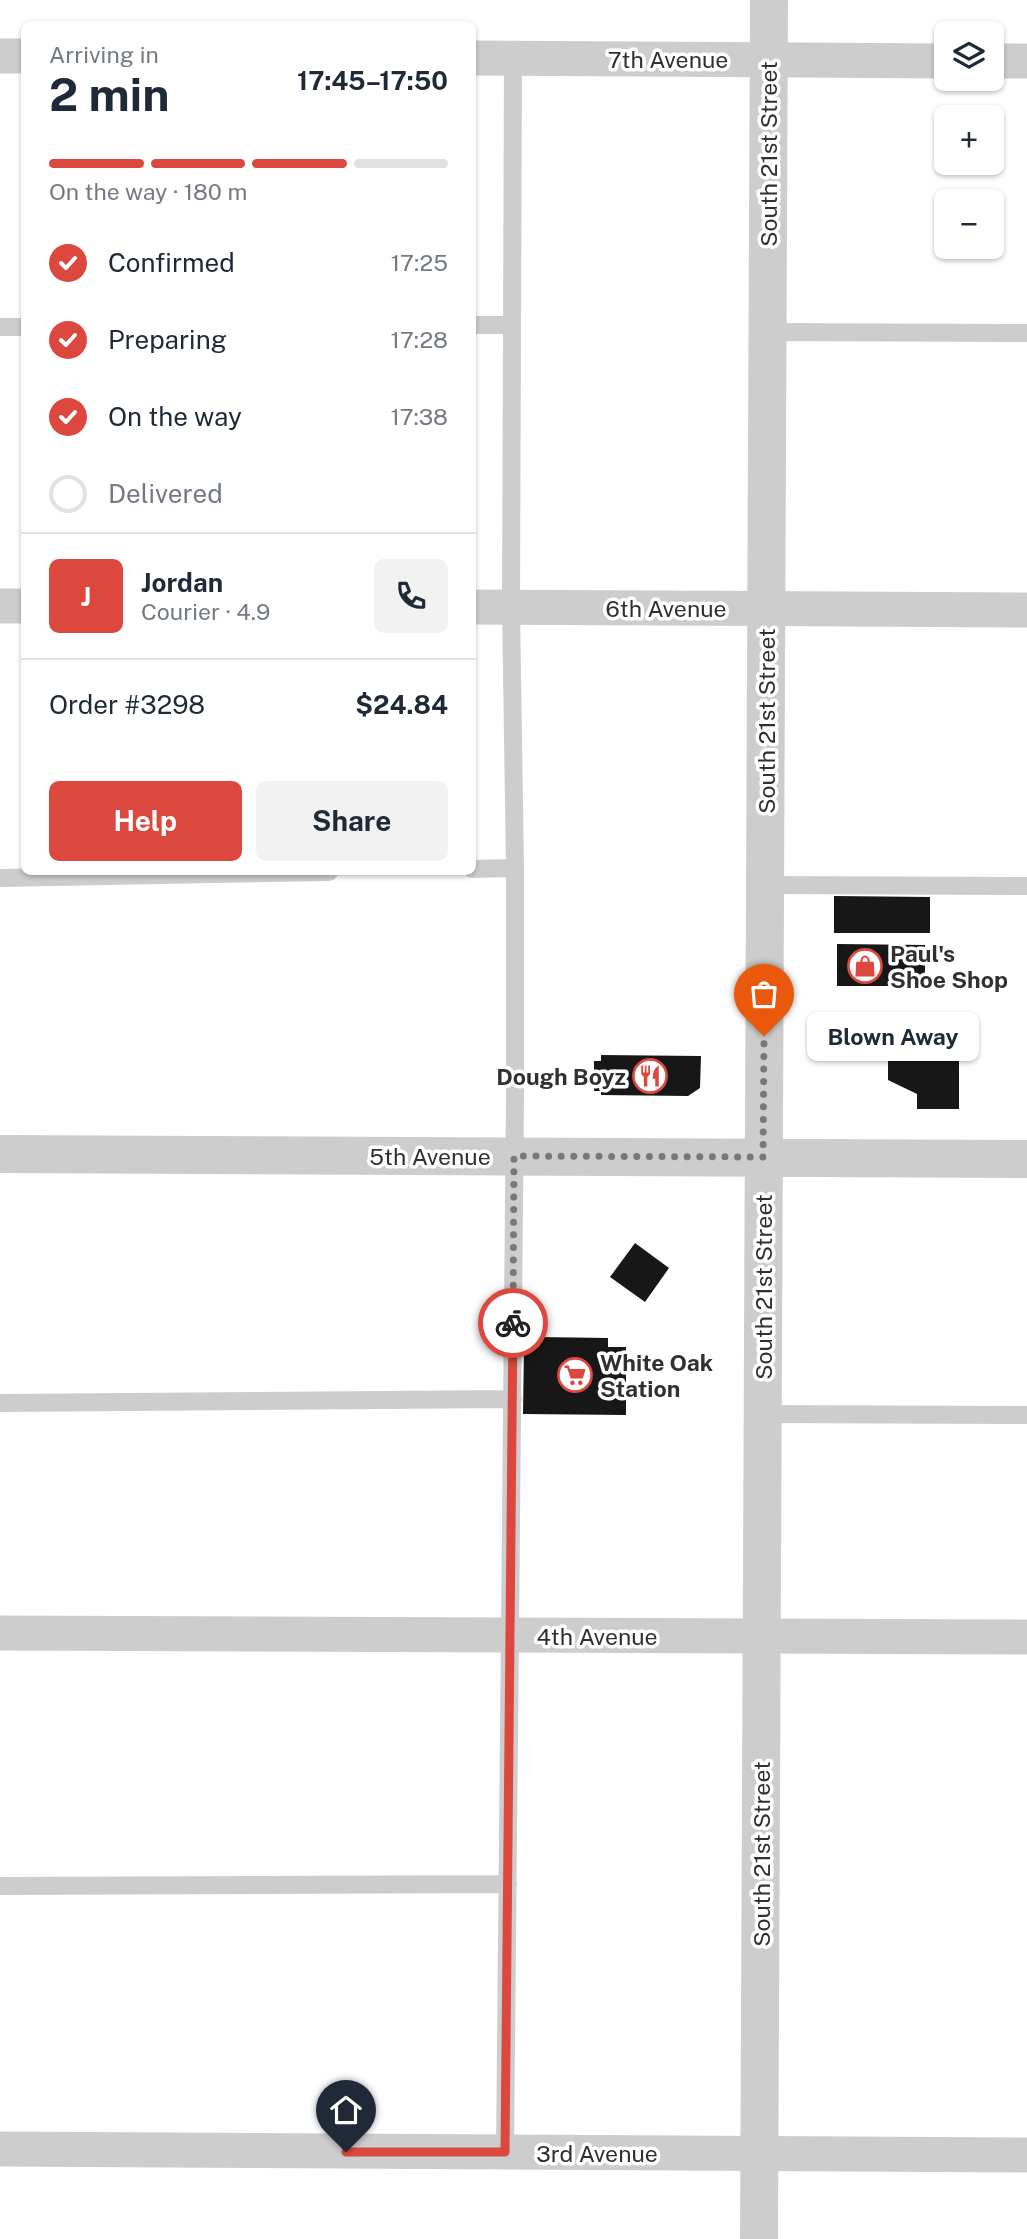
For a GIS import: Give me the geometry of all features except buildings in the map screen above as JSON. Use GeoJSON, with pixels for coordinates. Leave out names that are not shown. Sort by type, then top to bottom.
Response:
{"type":"FeatureCollection","features":[{"type":"Feature","properties":{"kind":"street","name":"South 21st Street"},"geometry":{"type":"LineString","coordinates":[[759,2239],[769,0]]}},
{"type":"Feature","properties":{"kind":"street"},"geometry":{"type":"LineString","coordinates":[[0,56],[21,56]]}},
{"type":"Feature","properties":{"kind":"street","name":"7th Avenue"},"geometry":{"type":"LineString","coordinates":[[476,58],[934,61]]}},
{"type":"Feature","properties":{"kind":"street"},"geometry":{"type":"LineString","coordinates":[[1004,61],[1027,61]]}},
{"type":"Feature","properties":{"kind":"street"},"geometry":{"type":"LineString","coordinates":[[0,606],[21,606]]}},
{"type":"Feature","properties":{"kind":"street","name":"6th Avenue"},"geometry":{"type":"LineString","coordinates":[[476,607],[1027,610]]}},
{"type":"Feature","properties":{"kind":"street","name":"5th Avenue"},"geometry":{"type":"LineString","coordinates":[[0,1154],[1027,1159]]}},
{"type":"Feature","properties":{"kind":"street","name":"4th Avenue"},"geometry":{"type":"LineString","coordinates":[[0,1633],[1027,1637]]}},
{"type":"Feature","properties":{"kind":"street","name":"3rd Avenue"},"geometry":{"type":"LineString","coordinates":[[0,2150],[1027,2155]]}},
{"type":"Feature","properties":{"kind":"lane"},"geometry":{"type":"LineString","coordinates":[[505,2152],[514,1156],[515,868],[511,607],[513,58]]}},
{"type":"Feature","properties":{"kind":"lane"},"geometry":{"type":"LineString","coordinates":[[476,325],[512,325]]}},
{"type":"Feature","properties":{"kind":"lane"},"geometry":{"type":"LineString","coordinates":[[0,327],[21,327]]}},
{"type":"Feature","properties":{"kind":"lane"},"geometry":{"type":"LineString","coordinates":[[767,332],[1027,333]]}},
{"type":"Feature","properties":{"kind":"lane"},"geometry":{"type":"LineString","coordinates":[[476,869],[515,868]]}},
{"type":"Feature","properties":{"kind":"lane"},"geometry":{"type":"LineString","coordinates":[[0,878],[164,875]]}},
{"type":"Feature","properties":{"kind":"lane"},"geometry":{"type":"LineString","coordinates":[[765,884],[1027,886]]}},
{"type":"Feature","properties":{"kind":"lane"},"geometry":{"type":"LineString","coordinates":[[0,1403],[513,1399]]}},
{"type":"Feature","properties":{"kind":"lane"},"geometry":{"type":"LineString","coordinates":[[763,1414],[1027,1415]]}},
{"type":"Feature","properties":{"kind":"lane"},"geometry":{"type":"LineString","coordinates":[[0,1886],[508,1884]]}},
{"type":"Feature","properties":{"kind":"way so far"},"geometry":{"type":"LineString","coordinates":[[513,1323],[514,1156],[763,1157],[764,1036]]}},
{"type":"Feature","properties":{"kind":"place","name":"Paul's Shoe Shop"},"geometry":{"type":"Point","coordinates":[865,966]}},
{"type":"Feature","properties":{"kind":"place","name":"Blown Away"},"geometry":{"type":"Point","coordinates":[764,1036]}},
{"type":"Feature","properties":{"kind":"place","name":"Dough Boyz"},"geometry":{"type":"Point","coordinates":[650,1076]}},
{"type":"Feature","properties":{"kind":"place","name":"White Oak Station"},"geometry":{"type":"Point","coordinates":[575,1375]}},
{"type":"Feature","properties":{"kind":"route"},"geometry":{"type":"LineString","coordinates":[[346,2152],[505,2152],[513,1323]]}}]}
